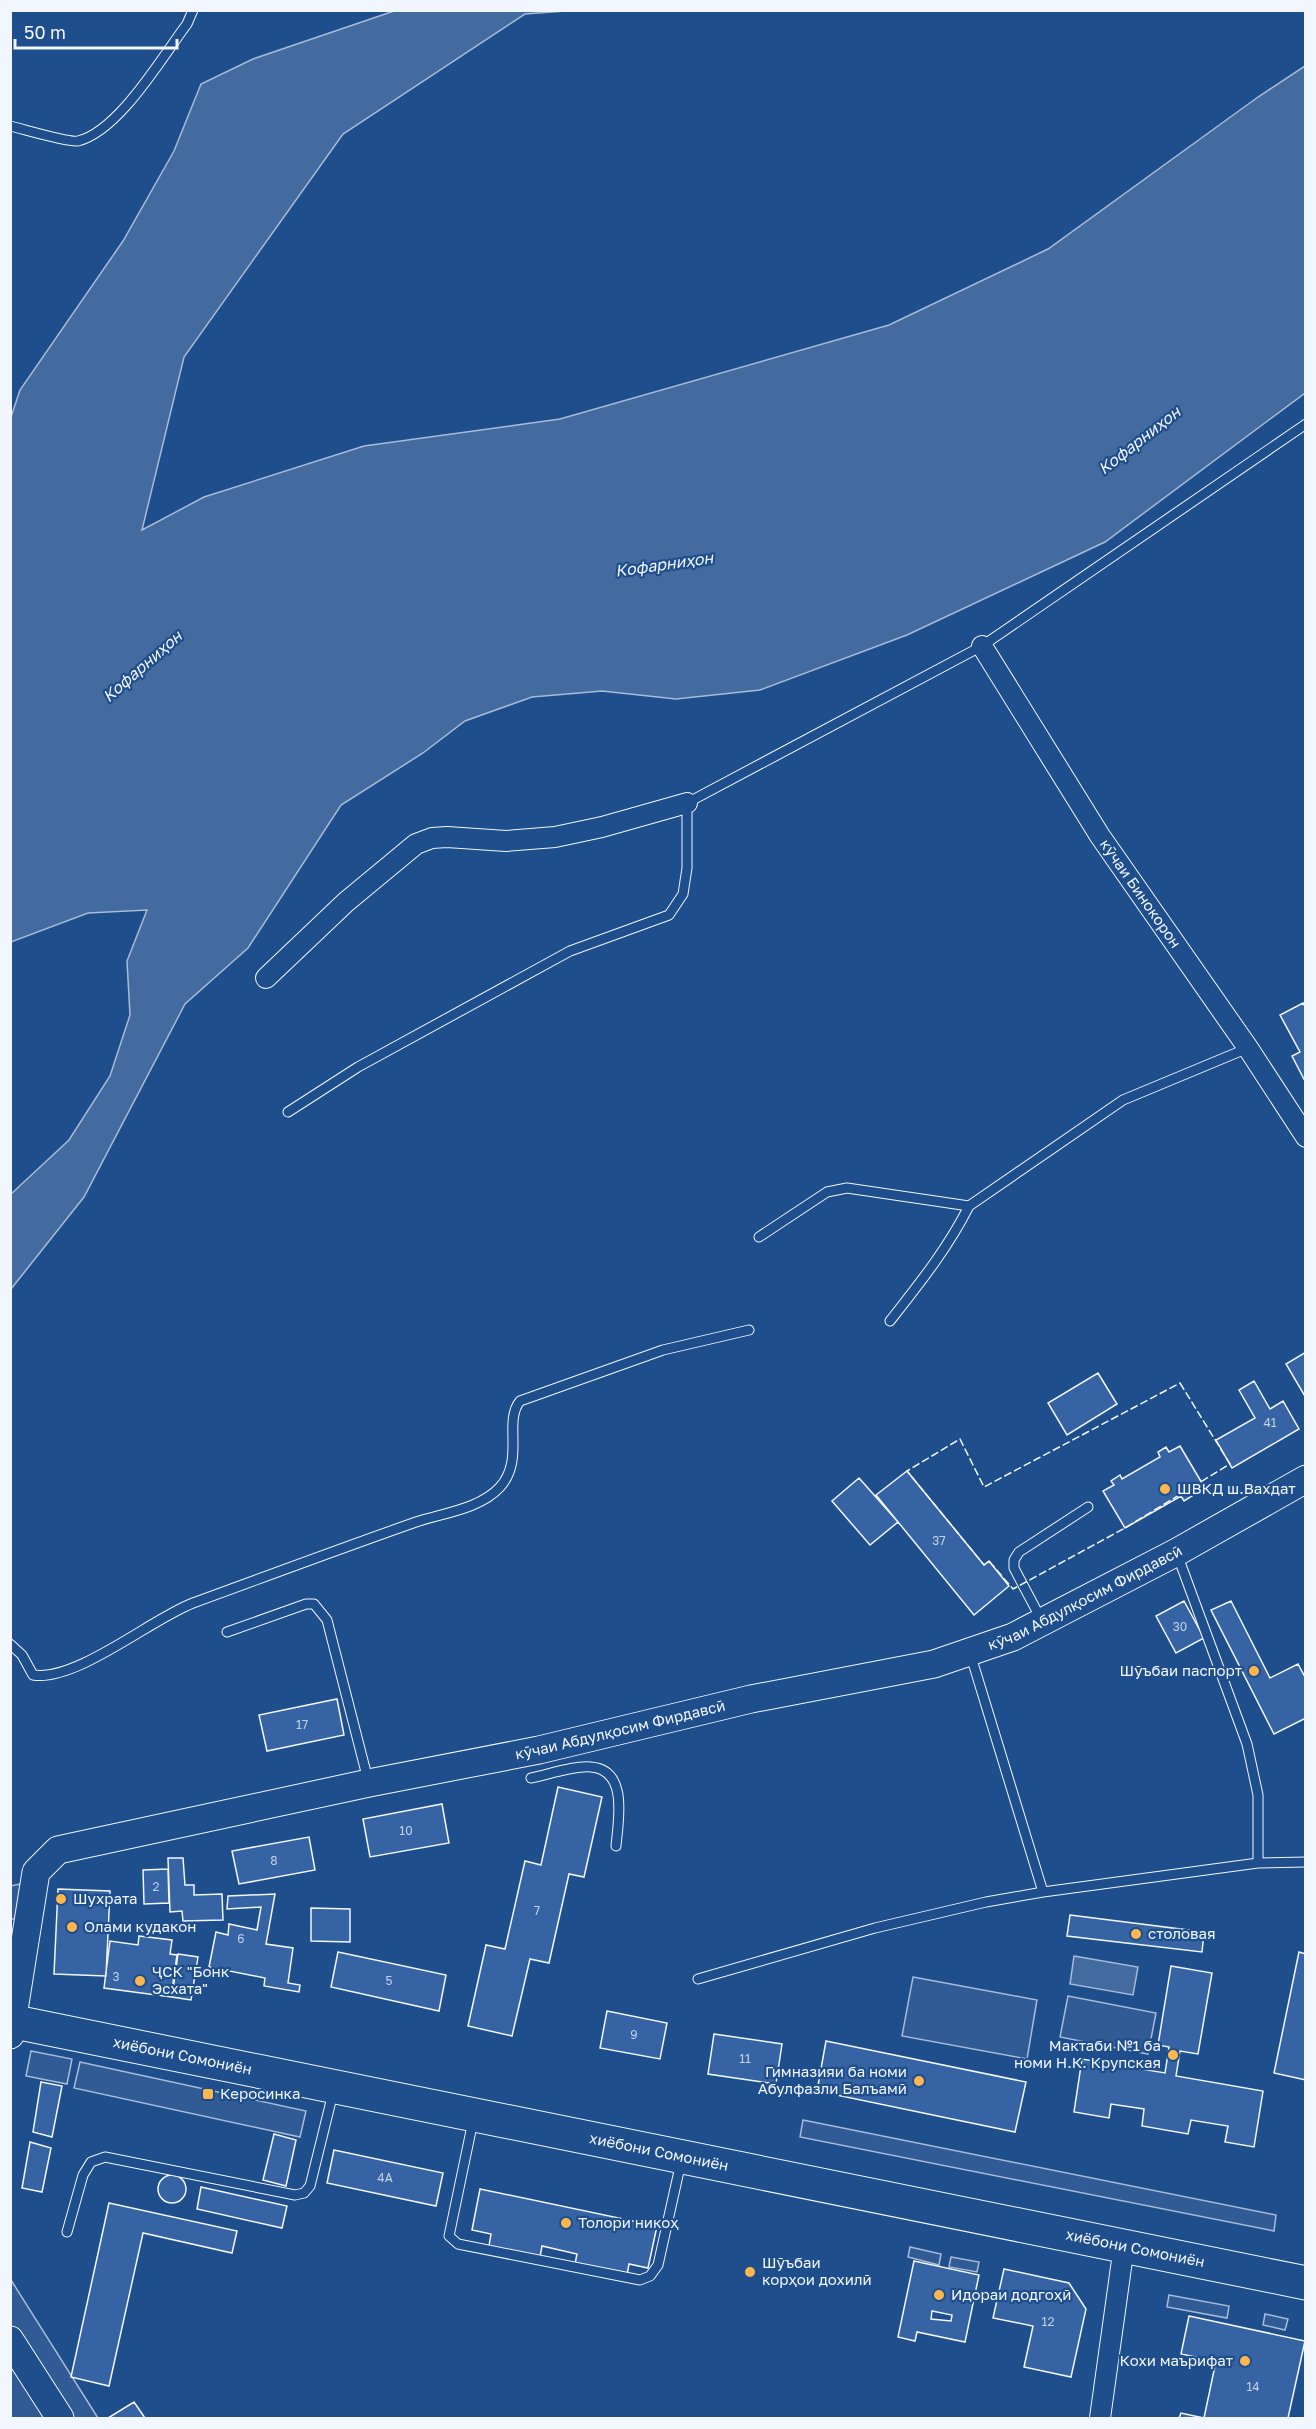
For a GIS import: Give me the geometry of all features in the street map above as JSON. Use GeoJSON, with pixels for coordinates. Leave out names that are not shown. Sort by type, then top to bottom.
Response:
{"type":"FeatureCollection","features":[{"type":"Feature","properties":{"kind":"highway","name":"хиёбони Сомониён"},"geometry":{"type":"LineString","coordinates":[[12,2016],[335,2085],[1305,2283]]}},
{"type":"Feature","properties":{"kind":"highway","name":"хиёбони Сомониён"},"geometry":{"type":"LineString","coordinates":[[12,2016],[1305,2261]]}},
{"type":"Feature","properties":{"kind":"street","name":"кӯчаи Бинокорон"},"geometry":{"type":"LineString","coordinates":[[982,646],[1100,836],[1248,1048],[1305,1137]]}},
{"type":"Feature","properties":{"kind":"street"},"geometry":{"type":"LineString","coordinates":[[266,978],[346,902],[416,844],[432,838],[447,837],[506,841],[555,837],[602,827],[687,803]]}},
{"type":"Feature","properties":{"kind":"street","name":"кӯчаи Абдулқосим Фирдавсӣ"},"geometry":{"type":"LineString","coordinates":[[12,2016],[36,1872],[44,1861],[57,1851],[369,1783],[539,1750],[751,1699],[934,1664],[1013,1637],[1177,1552],[1305,1479]]}},
{"type":"Feature","properties":{"kind":"street"},"geometry":{"type":"LineString","coordinates":[[1100,2418],[1124,2246]]}},
{"type":"Feature","properties":{"kind":"street"},"geometry":{"type":"LineString","coordinates":[[10,2340],[60,2418]]}},
{"type":"Feature","properties":{"kind":"lane"},"geometry":{"type":"LineString","coordinates":[[10,126],[77,141],[99,130],[121,111],[187,24],[193,10]]}},
{"type":"Feature","properties":{"kind":"lane"},"geometry":{"type":"LineString","coordinates":[[288,1112],[378,1055],[570,951],[669,915],[683,894],[687,868],[687,803],[982,646],[1305,424]]}},
{"type":"Feature","properties":{"kind":"lane"},"geometry":{"type":"LineString","coordinates":[[890,1321],[938,1258],[969,1206],[1123,1100],[1248,1048]]}},
{"type":"Feature","properties":{"kind":"lane"},"geometry":{"type":"LineString","coordinates":[[759,1237],[827,1192],[847,1188],[969,1206]]}},
{"type":"Feature","properties":{"kind":"lane"},"geometry":{"type":"LineString","coordinates":[[10,1644],[22,1655],[33,1675],[47,1677],[114,1648],[182,1608],[418,1521],[481,1501],[500,1488],[510,1471],[515,1446],[513,1413],[520,1401],[663,1350],[749,1330]]}},
{"type":"Feature","properties":{"kind":"lane"},"geometry":{"type":"LineString","coordinates":[[1043,1622],[1014,1568],[1014,1560],[1019,1552],[1088,1507]]}},
{"type":"Feature","properties":{"kind":"lane"},"geometry":{"type":"LineString","coordinates":[[1177,1552],[1247,1744],[1258,1795],[1258,1863]]}},
{"type":"Feature","properties":{"kind":"lane"},"geometry":{"type":"LineString","coordinates":[[227,1632],[306,1604],[314,1604],[327,1620],[369,1783]]}},
{"type":"Feature","properties":{"kind":"lane"},"geometry":{"type":"LineString","coordinates":[[970,1653],[1043,1892]]}},
{"type":"Feature","properties":{"kind":"lane"},"geometry":{"type":"LineString","coordinates":[[531,1778],[590,1767],[610,1776],[616,1786],[620,1806],[616,1846]]}},
{"type":"Feature","properties":{"kind":"lane"},"geometry":{"type":"LineString","coordinates":[[698,1979],[875,1928],[1043,1892],[1258,1863],[1305,1862]]}},
{"type":"Feature","properties":{"kind":"lane"},"geometry":{"type":"LineString","coordinates":[[68,2232],[83,2175],[91,2162],[105,2157],[295,2195],[304,2193],[310,2186],[335,2085]]}},
{"type":"Feature","properties":{"kind":"lane"},"geometry":{"type":"LineString","coordinates":[[474,2113],[449,2225],[448,2236],[458,2244],[640,2280],[650,2276],[658,2265],[682,2155]]}},
{"type":"Feature","properties":{"kind":"shaded area"},"geometry":{"type":"Polygon","coordinates":[[[20,1884],[17,1919],[11,1919],[10,1886],[20,1884]]]}},
{"type":"Feature","properties":{"kind":"shaded area"},"geometry":{"type":"Polygon","coordinates":[[[913,1977],[1037,2000],[1027,2059],[902,2036],[913,1977]]]}},
{"type":"Feature","properties":{"kind":"shaded area"},"geometry":{"type":"Polygon","coordinates":[[[1068,1996],[1156,2013],[1148,2054],[1060,2037],[1068,1996]]]}},
{"type":"Feature","properties":{"kind":"shaded area"},"geometry":{"type":"Polygon","coordinates":[[[31,2051],[72,2059],[67,2084],[26,2076],[31,2051]]]}},
{"type":"Feature","properties":{"kind":"shaded area"},"geometry":{"type":"Polygon","coordinates":[[[80,2062],[306,2111],[300,2137],[74,2088],[80,2062]]]}},
{"type":"Feature","properties":{"kind":"shaded area"},"geometry":{"type":"Polygon","coordinates":[[[803,2120],[1276,2215],[1274,2231],[800,2137],[803,2120]]]}},
{"type":"Feature","properties":{"kind":"shaded area"},"geometry":{"type":"Polygon","coordinates":[[[910,2247],[941,2254],[939,2265],[908,2257],[910,2247]]]}},
{"type":"Feature","properties":{"kind":"shaded area"},"geometry":{"type":"Polygon","coordinates":[[[951,2257],[979,2262],[977,2272],[949,2267],[951,2257]]]}},
{"type":"Feature","properties":{"kind":"shaded area"},"geometry":{"type":"Polygon","coordinates":[[[11,2280],[98,2418],[11,2418],[11,2280]]]}},
{"type":"Feature","properties":{"kind":"shaded area"},"geometry":{"type":"Polygon","coordinates":[[[1169,2295],[1229,2306],[1227,2318],[1167,2307],[1169,2295]]]}},
{"type":"Feature","properties":{"kind":"shaded area"},"geometry":{"type":"Polygon","coordinates":[[[1265,2314],[1288,2319],[1285,2330],[1263,2325],[1265,2314]]]}},
{"type":"Feature","properties":{"kind":"water","name":"Кофарниҳон"},"geometry":{"type":"Polygon","coordinates":[[[394,11],[566,11],[525,14],[343,134],[184,357],[142,530],[204,497],[364,446],[560,419],[889,325],[1048,249],[1258,97],[1305,66],[1305,393],[1105,542],[907,635],[760,690],[676,699],[602,691],[532,697],[465,721],[423,753],[341,805],[248,948],[185,1004],[84,1197],[11,1289],[11,1194],[69,1140],[110,1076],[130,1015],[127,961],[147,910],[88,913],[11,942],[11,417],[20,390],[123,241],[174,151],[201,84],[253,59],[394,11]]]}},
{"type":"Feature","properties":{"kind":"water"},"geometry":{"type":"Polygon","coordinates":[[[1074,1956],[1138,1967],[1133,1995],[1070,1984],[1074,1956]]]}},
{"type":"Feature","properties":{"kind":"building"},"geometry":{"type":"Polygon","coordinates":[[[1303,1003],[1306,1008],[1306,1083],[1292,1056],[1300,1052],[1280,1015],[1303,1003]]]}},
{"type":"Feature","properties":{"kind":"building"},"geometry":{"type":"Polygon","coordinates":[[[1306,1352],[1306,1398],[1286,1364],[1306,1352]]]}},
{"type":"Feature","properties":{"kind":"building"},"geometry":{"type":"Polygon","coordinates":[[[1098,1373],[1117,1404],[1067,1435],[1048,1403],[1098,1373]]]}},
{"type":"Feature","properties":{"kind":"building"},"geometry":{"type":"Polygon","coordinates":[[[1254,1381],[1270,1409],[1283,1401],[1299,1429],[1232,1468],[1216,1440],[1255,1418],[1239,1390],[1254,1381]]]}},
{"type":"Feature","properties":{"kind":"building"},"geometry":{"type":"Polygon","coordinates":[[[1180,1446],[1202,1483],[1189,1491],[1192,1496],[1184,1501],[1181,1496],[1125,1528],[1103,1491],[1114,1485],[1111,1481],[1120,1475],[1122,1479],[1160,1457],[1158,1452],[1166,1447],[1169,1452],[1180,1446]]]}},
{"type":"Feature","properties":{"kind":"building"},"geometry":{"type":"Polygon","coordinates":[[[907,1471],[984,1565],[989,1561],[1009,1586],[974,1615],[876,1495],[907,1471]]]}},
{"type":"Feature","properties":{"kind":"building"},"geometry":{"type":"Polygon","coordinates":[[[859,1478],[898,1522],[870,1545],[832,1501],[859,1478]]]}},
{"type":"Feature","properties":{"kind":"building"},"geometry":{"type":"Polygon","coordinates":[[[1184,1601],[1204,1638],[1176,1653],[1156,1616],[1184,1601]]]}},
{"type":"Feature","properties":{"kind":"building","name":"Шӯъбаи паспорт"},"geometry":{"type":"Polygon","coordinates":[[[1231,1601],[1270,1678],[1298,1664],[1306,1679],[1306,1718],[1274,1734],[1211,1610],[1231,1601]]]}},
{"type":"Feature","properties":{"kind":"building"},"geometry":{"type":"Polygon","coordinates":[[[337,1699],[344,1735],[267,1751],[259,1715],[337,1699]]]}},
{"type":"Feature","properties":{"kind":"building"},"geometry":{"type":"Polygon","coordinates":[[[558,1787],[602,1797],[584,1877],[569,1874],[549,1963],[530,1959],[512,2036],[468,2026],[486,1945],[505,1949],[525,1861],[541,1865],[558,1787]]]}},
{"type":"Feature","properties":{"kind":"building"},"geometry":{"type":"Polygon","coordinates":[[[442,1804],[449,1843],[370,1857],[363,1819],[442,1804]]]}},
{"type":"Feature","properties":{"kind":"building"},"geometry":{"type":"Polygon","coordinates":[[[309,1837],[315,1870],[239,1884],[232,1851],[309,1837]]]}},
{"type":"Feature","properties":{"kind":"building"},"geometry":{"type":"Polygon","coordinates":[[[168,1858],[183,1858],[185,1885],[194,1885],[194,1895],[222,1894],[223,1920],[183,1921],[182,1911],[170,1912],[168,1858]]]}},
{"type":"Feature","properties":{"kind":"building"},"geometry":{"type":"Polygon","coordinates":[[[168,1869],[169,1903],[144,1904],[143,1870],[168,1869]]]}},
{"type":"Feature","properties":{"kind":"building"},"geometry":{"type":"Polygon","coordinates":[[[58,1889],[110,1891],[106,1976],[54,1974],[58,1889]]]}},
{"type":"Feature","properties":{"kind":"building"},"geometry":{"type":"Polygon","coordinates":[[[275,1894],[266,1944],[293,1948],[288,1983],[300,1985],[299,1992],[264,1986],[265,1978],[209,1967],[216,1932],[228,1935],[229,1924],[257,1930],[261,1907],[227,1909],[228,1896],[275,1894]]]}},
{"type":"Feature","properties":{"kind":"building"},"geometry":{"type":"Polygon","coordinates":[[[311,1908],[350,1909],[350,1942],[311,1941],[311,1908]]]}},
{"type":"Feature","properties":{"kind":"building","name":"столовая"},"geometry":{"type":"Polygon","coordinates":[[[1070,1915],[1204,1932],[1202,1952],[1067,1936],[1070,1915]]]}},
{"type":"Feature","properties":{"kind":"building"},"geometry":{"type":"Polygon","coordinates":[[[139,1936],[172,1940],[170,1954],[177,1955],[171,1997],[104,1988],[110,1941],[138,1945],[139,1936]]]}},
{"type":"Feature","properties":{"kind":"building"},"geometry":{"type":"Polygon","coordinates":[[[338,1952],[446,1975],[439,2011],[331,1987],[338,1952]]]}},
{"type":"Feature","properties":{"kind":"building"},"geometry":{"type":"Polygon","coordinates":[[[1299,1952],[1306,1954],[1306,2080],[1274,2073],[1299,1952]]]}},
{"type":"Feature","properties":{"kind":"building"},"geometry":{"type":"Polygon","coordinates":[[[178,1954],[198,1957],[191,2000],[172,1997],[178,1954]]]}},
{"type":"Feature","properties":{"kind":"building"},"geometry":{"type":"Polygon","coordinates":[[[1171,1966],[1212,1973],[1198,2054],[1180,2051],[1176,2076],[1263,2091],[1254,2147],[1225,2142],[1228,2126],[1191,2120],[1188,2134],[1142,2126],[1144,2109],[1111,2104],[1109,2118],[1074,2112],[1082,2059],[1165,2073],[1169,2047],[1158,2045],[1171,1966]]]}},
{"type":"Feature","properties":{"kind":"building"},"geometry":{"type":"Polygon","coordinates":[[[607,2011],[667,2023],[660,2059],[600,2048],[607,2011]]]}},
{"type":"Feature","properties":{"kind":"building"},"geometry":{"type":"Polygon","coordinates":[[[714,2034],[782,2044],[776,2084],[708,2074],[714,2034]]]}},
{"type":"Feature","properties":{"kind":"building"},"geometry":{"type":"Polygon","coordinates":[[[826,2041],[1026,2082],[1015,2132],[817,2091],[826,2041]]]}},
{"type":"Feature","properties":{"kind":"building"},"geometry":{"type":"Polygon","coordinates":[[[41,2082],[62,2086],[52,2137],[33,2132],[41,2082]]]}},
{"type":"Feature","properties":{"kind":"building"},"geometry":{"type":"Polygon","coordinates":[[[274,2134],[296,2140],[286,2186],[263,2180],[274,2134]]]}},
{"type":"Feature","properties":{"kind":"building"},"geometry":{"type":"Polygon","coordinates":[[[30,2142],[51,2148],[42,2192],[22,2188],[30,2142]]]}},
{"type":"Feature","properties":{"kind":"building"},"geometry":{"type":"Polygon","coordinates":[[[334,2150],[443,2173],[436,2206],[327,2183],[334,2150]]]}},
{"type":"Feature","properties":{"kind":"building"},"geometry":{"type":"Polygon","coordinates":[[[172,2175],[182,2179],[186,2189],[182,2199],[172,2203],[162,2199],[158,2189],[162,2179],[172,2175]]]}},
{"type":"Feature","properties":{"kind":"building"},"geometry":{"type":"Polygon","coordinates":[[[201,2187],[287,2206],[282,2228],[197,2209],[201,2187]]]}},
{"type":"Feature","properties":{"kind":"building"},"geometry":{"type":"Polygon","coordinates":[[[480,2189],[657,2226],[648,2268],[629,2264],[627,2275],[575,2264],[577,2254],[542,2246],[540,2257],[489,2246],[491,2234],[472,2230],[480,2189]]]}},
{"type":"Feature","properties":{"kind":"building"},"geometry":{"type":"Polygon","coordinates":[[[109,2203],[237,2231],[232,2253],[143,2233],[109,2386],[71,2377],[109,2203]]]}},
{"type":"Feature","properties":{"kind":"building"},"geometry":{"type":"Polygon","coordinates":[[[914,2261],[979,2275],[965,2342],[917,2332],[915,2341],[898,2337],[914,2261]],[[932,2311],[931,2319],[951,2321],[952,2315],[932,2311]]]}},
{"type":"Feature","properties":{"kind":"building"},"geometry":{"type":"Polygon","coordinates":[[[1004,2269],[1069,2283],[1086,2309],[1071,2377],[1024,2367],[1033,2326],[993,2318],[1004,2269]]]}},
{"type":"Feature","properties":{"kind":"building"},"geometry":{"type":"Polygon","coordinates":[[[1189,2316],[1305,2341],[1288,2418],[1204,2418],[1216,2361],[1181,2354],[1189,2316]]]}},
{"type":"Feature","properties":{"kind":"building"},"geometry":{"type":"Polygon","coordinates":[[[134,2402],[145,2418],[108,2418],[134,2402]]]}},
{"type":"Feature","properties":{"kind":"building"},"geometry":{"type":"Polygon","coordinates":[[[1181,2413],[1204,2418],[1179,2418],[1181,2413]]]}},
{"type":"Feature","properties":{"kind":"fence"},"geometry":{"type":"LineString","coordinates":[[1180,1383],[1230,1464],[1125,1528],[1013,1589],[989,1561],[984,1565],[907,1471],[960,1439],[984,1487],[1180,1383]]}},
{"type":"Feature","properties":{"kind":"place","name":"ШВКД ш.Вахдат"},"geometry":{"type":"Point","coordinates":[1165,1489]}},
{"type":"Feature","properties":{"kind":"place","name":"Шӯъбаи паспорт"},"geometry":{"type":"Point","coordinates":[1254,1671]}},
{"type":"Feature","properties":{"kind":"place","name":"Шухрата"},"geometry":{"type":"Point","coordinates":[61,1899]}},
{"type":"Feature","properties":{"kind":"place","name":"Олами кудакон"},"geometry":{"type":"Point","coordinates":[72,1927]}},
{"type":"Feature","properties":{"kind":"place","name":"столовая"},"geometry":{"type":"Point","coordinates":[1136,1934]}},
{"type":"Feature","properties":{"kind":"place","name":"ҶСК \"Бонк Эсхата\""},"geometry":{"type":"Point","coordinates":[140,1981]}},
{"type":"Feature","properties":{"kind":"place","name":"Мактаби №1 ба номи Н.К. Крупская"},"geometry":{"type":"Point","coordinates":[1173,2055]}},
{"type":"Feature","properties":{"kind":"place","name":"Гимназияи ба номи Абулфазли Балъамӣ"},"geometry":{"type":"Point","coordinates":[919,2081]}},
{"type":"Feature","properties":{"kind":"place","name":"Керосинка"},"geometry":{"type":"Point","coordinates":[208,2094]}},
{"type":"Feature","properties":{"kind":"place","name":"Толори никоҳ"},"geometry":{"type":"Point","coordinates":[566,2223]}},
{"type":"Feature","properties":{"kind":"place","name":"Шӯъбаи корҳои дохилӣ"},"geometry":{"type":"Point","coordinates":[750,2272]}},
{"type":"Feature","properties":{"kind":"place","name":"Идораи додгоҳӣ"},"geometry":{"type":"Point","coordinates":[939,2295]}},
{"type":"Feature","properties":{"kind":"place","name":"Кохи маърифат"},"geometry":{"type":"Point","coordinates":[1245,2361]}}]}
